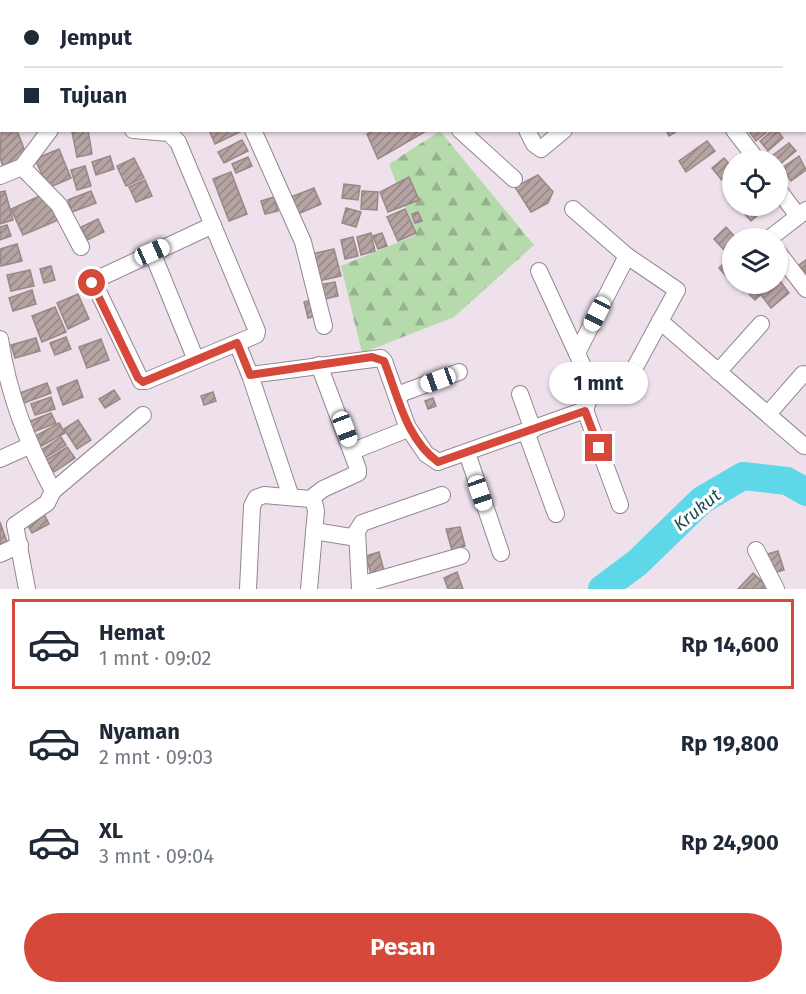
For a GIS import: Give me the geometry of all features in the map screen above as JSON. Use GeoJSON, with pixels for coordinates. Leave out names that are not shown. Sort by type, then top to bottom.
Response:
{"type":"FeatureCollection","features":[{"type":"Feature","properties":{"kind":"street"},"geometry":{"type":"LineString","coordinates":[[0,176],[22,167],[48,132]]}},
{"type":"Feature","properties":{"kind":"street"},"geometry":{"type":"LineString","coordinates":[[157,132],[169,133],[178,142],[213,225],[257,331],[254,337],[146,381],[141,381],[92,283],[152,252],[213,225]]}},
{"type":"Feature","properties":{"kind":"street"},"geometry":{"type":"LineString","coordinates":[[254,132],[303,242],[324,326]]}},
{"type":"Feature","properties":{"kind":"street"},"geometry":{"type":"LineString","coordinates":[[462,132],[514,179]]}},
{"type":"Feature","properties":{"kind":"street"},"geometry":{"type":"LineString","coordinates":[[528,132],[534,144],[541,149],[562,132]]}},
{"type":"Feature","properties":{"kind":"street"},"geometry":{"type":"LineString","coordinates":[[736,132],[749,150]]}},
{"type":"Feature","properties":{"kind":"street"},"geometry":{"type":"LineString","coordinates":[[22,167],[59,205],[81,247]]}},
{"type":"Feature","properties":{"kind":"street"},"geometry":{"type":"LineString","coordinates":[[783,228],[802,213],[788,199]]}},
{"type":"Feature","properties":{"kind":"street"},"geometry":{"type":"LineString","coordinates":[[573,209],[627,255],[677,290],[621,393]]}},
{"type":"Feature","properties":{"kind":"street"},"geometry":{"type":"LineString","coordinates":[[152,252],[196,360]]}},
{"type":"Feature","properties":{"kind":"street"},"geometry":{"type":"LineString","coordinates":[[577,353],[627,255]]}},
{"type":"Feature","properties":{"kind":"street"},"geometry":{"type":"LineString","coordinates":[[788,265],[806,289]]}},
{"type":"Feature","properties":{"kind":"street"},"geometry":{"type":"LineString","coordinates":[[539,270],[593,388],[585,411],[620,505]]}},
{"type":"Feature","properties":{"kind":"street"},"geometry":{"type":"LineString","coordinates":[[660,321],[804,446]]}},
{"type":"Feature","properties":{"kind":"street"},"geometry":{"type":"LineString","coordinates":[[718,372],[761,324]]}},
{"type":"Feature","properties":{"kind":"street"},"geometry":{"type":"LineString","coordinates":[[0,339],[2,376],[29,446],[53,491]]}},
{"type":"Feature","properties":{"kind":"street"},"geometry":{"type":"LineString","coordinates":[[237,343],[291,497]]}},
{"type":"Feature","properties":{"kind":"street"},"geometry":{"type":"LineString","coordinates":[[250,375],[381,358],[407,426],[426,454],[438,462],[585,411]]}},
{"type":"Feature","properties":{"kind":"street"},"geometry":{"type":"LineString","coordinates":[[310,499],[323,489],[358,473],[353,451],[319,365]]}},
{"type":"Feature","properties":{"kind":"street"},"geometry":{"type":"LineString","coordinates":[[397,395],[459,372]]}},
{"type":"Feature","properties":{"kind":"street"},"geometry":{"type":"LineString","coordinates":[[768,414],[803,374]]}},
{"type":"Feature","properties":{"kind":"street"},"geometry":{"type":"LineString","coordinates":[[520,394],[529,431],[556,514]]}},
{"type":"Feature","properties":{"kind":"street"},"geometry":{"type":"LineString","coordinates":[[27,589],[15,525],[47,503],[53,491],[143,415]]}},
{"type":"Feature","properties":{"kind":"street"},"geometry":{"type":"LineString","coordinates":[[353,451],[402,431],[407,426]]}},
{"type":"Feature","properties":{"kind":"street"},"geometry":{"type":"LineString","coordinates":[[0,459],[29,446]]}},
{"type":"Feature","properties":{"kind":"street"},"geometry":{"type":"LineString","coordinates":[[467,453],[501,553]]}},
{"type":"Feature","properties":{"kind":"street"},"geometry":{"type":"LineString","coordinates":[[248,589],[252,506],[256,498],[264,495],[310,499],[314,502],[316,512],[309,589]]}},
{"type":"Feature","properties":{"kind":"street"},"geometry":{"type":"LineString","coordinates":[[442,495],[362,523],[357,531],[360,587],[461,556]]}},
{"type":"Feature","properties":{"kind":"street"},"geometry":{"type":"LineString","coordinates":[[314,531],[357,538]]}},
{"type":"Feature","properties":{"kind":"street"},"geometry":{"type":"LineString","coordinates":[[0,554],[20,545]]}},
{"type":"Feature","properties":{"kind":"street"},"geometry":{"type":"LineString","coordinates":[[756,550],[776,589]]}},
{"type":"Feature","properties":{"kind":"green space"},"geometry":{"type":"Polygon","coordinates":[[[441,132],[534,245],[454,317],[362,353],[341,266],[416,235],[389,164],[441,132]]]}},
{"type":"Feature","properties":{"kind":"building"},"geometry":{"type":"Polygon","coordinates":[[[1,132],[18,132],[27,157],[3,166],[0,158],[1,132]]]}},
{"type":"Feature","properties":{"kind":"building"},"geometry":{"type":"Polygon","coordinates":[[[72,132],[88,132],[92,154],[77,157],[72,132]]]}},
{"type":"Feature","properties":{"kind":"building"},"geometry":{"type":"Polygon","coordinates":[[[210,132],[240,132],[215,144],[210,132]]]}},
{"type":"Feature","properties":{"kind":"building"},"geometry":{"type":"Polygon","coordinates":[[[371,132],[425,132],[378,159],[367,134],[371,132]]]}},
{"type":"Feature","properties":{"kind":"building"},"geometry":{"type":"Polygon","coordinates":[[[749,132],[767,132],[756,141],[749,132]]]}},
{"type":"Feature","properties":{"kind":"building"},"geometry":{"type":"Polygon","coordinates":[[[771,132],[778,132],[783,138],[767,150],[760,141],[771,132]]]}},
{"type":"Feature","properties":{"kind":"building"},"geometry":{"type":"Polygon","coordinates":[[[242,140],[248,151],[224,163],[218,152],[242,140]]]}},
{"type":"Feature","properties":{"kind":"building"},"geometry":{"type":"Polygon","coordinates":[[[707,141],[715,151],[686,172],[679,161],[707,141]]]}},
{"type":"Feature","properties":{"kind":"building"},"geometry":{"type":"Polygon","coordinates":[[[789,143],[796,151],[788,158],[788,150],[780,150],[789,143]]]}},
{"type":"Feature","properties":{"kind":"building"},"geometry":{"type":"Polygon","coordinates":[[[59,149],[71,178],[48,188],[35,159],[59,149]]]}},
{"type":"Feature","properties":{"kind":"building"},"geometry":{"type":"Polygon","coordinates":[[[110,156],[114,169],[96,175],[92,162],[110,156]]]}},
{"type":"Feature","properties":{"kind":"building"},"geometry":{"type":"Polygon","coordinates":[[[799,156],[806,170],[791,181],[788,177],[788,164],[799,156]]]}},
{"type":"Feature","properties":{"kind":"building"},"geometry":{"type":"Polygon","coordinates":[[[248,157],[252,166],[236,173],[232,164],[248,157]]]}},
{"type":"Feature","properties":{"kind":"building"},"geometry":{"type":"Polygon","coordinates":[[[134,158],[144,178],[126,186],[117,166],[134,158]]]}},
{"type":"Feature","properties":{"kind":"building"},"geometry":{"type":"Polygon","coordinates":[[[722,160],[722,180],[712,168],[722,160]]]}},
{"type":"Feature","properties":{"kind":"building"},"geometry":{"type":"Polygon","coordinates":[[[85,166],[91,186],[77,190],[71,170],[85,166]]]}},
{"type":"Feature","properties":{"kind":"building"},"geometry":{"type":"Polygon","coordinates":[[[231,172],[247,214],[229,221],[213,179],[231,172]]]}},
{"type":"Feature","properties":{"kind":"building"},"geometry":{"type":"Polygon","coordinates":[[[538,175],[553,192],[548,203],[531,212],[515,187],[538,175]]]}},
{"type":"Feature","properties":{"kind":"building"},"geometry":{"type":"Polygon","coordinates":[[[409,177],[419,200],[388,212],[380,192],[409,177]]]}},
{"type":"Feature","properties":{"kind":"building"},"geometry":{"type":"Polygon","coordinates":[[[145,180],[152,196],[136,202],[129,187],[145,180]]]}},
{"type":"Feature","properties":{"kind":"building"},"geometry":{"type":"Polygon","coordinates":[[[344,184],[360,186],[358,200],[342,198],[344,184]]]}},
{"type":"Feature","properties":{"kind":"building"},"geometry":{"type":"Polygon","coordinates":[[[314,188],[321,204],[298,214],[291,197],[314,188]]]}},
{"type":"Feature","properties":{"kind":"building"},"geometry":{"type":"Polygon","coordinates":[[[5,191],[13,220],[0,224],[0,192],[5,191]]]}},
{"type":"Feature","properties":{"kind":"building"},"geometry":{"type":"Polygon","coordinates":[[[91,191],[96,203],[72,212],[68,200],[91,191]]]}},
{"type":"Feature","properties":{"kind":"building"},"geometry":{"type":"Polygon","coordinates":[[[362,191],[378,192],[377,210],[361,209],[362,191]]]}},
{"type":"Feature","properties":{"kind":"building"},"geometry":{"type":"Polygon","coordinates":[[[46,193],[58,220],[23,235],[11,209],[46,193]]]}},
{"type":"Feature","properties":{"kind":"building"},"geometry":{"type":"Polygon","coordinates":[[[274,197],[278,211],[265,214],[261,201],[274,197]]]}},
{"type":"Feature","properties":{"kind":"building"},"geometry":{"type":"Polygon","coordinates":[[[346,208],[361,212],[356,227],[342,223],[346,208]]]}},
{"type":"Feature","properties":{"kind":"building"},"geometry":{"type":"Polygon","coordinates":[[[405,209],[416,233],[398,241],[387,217],[405,209]]]}},
{"type":"Feature","properties":{"kind":"building"},"geometry":{"type":"Polygon","coordinates":[[[418,212],[422,221],[415,223],[412,214],[418,212]]]}},
{"type":"Feature","properties":{"kind":"building"},"geometry":{"type":"Polygon","coordinates":[[[747,216],[757,216],[751,221],[747,216]]]}},
{"type":"Feature","properties":{"kind":"building"},"geometry":{"type":"Polygon","coordinates":[[[98,219],[104,232],[87,240],[81,227],[98,219]]]}},
{"type":"Feature","properties":{"kind":"building"},"geometry":{"type":"Polygon","coordinates":[[[7,225],[11,236],[0,240],[0,227],[7,225]]]}},
{"type":"Feature","properties":{"kind":"building"},"geometry":{"type":"Polygon","coordinates":[[[722,231],[722,248],[714,239],[722,231]]]}},
{"type":"Feature","properties":{"kind":"building"},"geometry":{"type":"Polygon","coordinates":[[[371,233],[375,251],[361,255],[357,237],[371,233]]]}},
{"type":"Feature","properties":{"kind":"building"},"geometry":{"type":"Polygon","coordinates":[[[382,233],[387,246],[378,249],[373,236],[382,233]]]}},
{"type":"Feature","properties":{"kind":"building"},"geometry":{"type":"Polygon","coordinates":[[[353,237],[358,256],[345,259],[341,240],[353,237]]]}},
{"type":"Feature","properties":{"kind":"building"},"geometry":{"type":"Polygon","coordinates":[[[17,244],[22,261],[1,266],[0,249],[17,244]]]}},
{"type":"Feature","properties":{"kind":"building"},"geometry":{"type":"Polygon","coordinates":[[[334,249],[341,276],[314,282],[307,255],[334,249]]]}},
{"type":"Feature","properties":{"kind":"building"},"geometry":{"type":"Polygon","coordinates":[[[806,260],[806,273],[799,265],[806,260]]]}},
{"type":"Feature","properties":{"kind":"building"},"geometry":{"type":"Polygon","coordinates":[[[51,266],[55,280],[44,283],[40,269],[51,266]]]}},
{"type":"Feature","properties":{"kind":"building"},"geometry":{"type":"Polygon","coordinates":[[[30,270],[34,286],[11,291],[7,275],[30,270]]]}},
{"type":"Feature","properties":{"kind":"building"},"geometry":{"type":"Polygon","coordinates":[[[335,282],[338,296],[321,300],[317,285],[335,282]]]}},
{"type":"Feature","properties":{"kind":"building"},"geometry":{"type":"Polygon","coordinates":[[[32,290],[36,304],[13,311],[9,298],[32,290]]]}},
{"type":"Feature","properties":{"kind":"building"},"geometry":{"type":"Polygon","coordinates":[[[78,294],[89,319],[68,329],[57,303],[78,294]]]}},
{"type":"Feature","properties":{"kind":"building"},"geometry":{"type":"Polygon","coordinates":[[[749,294],[759,296],[755,300],[749,294]]]}},
{"type":"Feature","properties":{"kind":"building"},"geometry":{"type":"Polygon","coordinates":[[[762,294],[788,294],[771,308],[762,294]]]}},
{"type":"Feature","properties":{"kind":"building"},"geometry":{"type":"Polygon","coordinates":[[[315,299],[319,315],[308,318],[304,302],[315,299]]]}},
{"type":"Feature","properties":{"kind":"building"},"geometry":{"type":"Polygon","coordinates":[[[55,307],[66,332],[42,342],[32,316],[55,307]]]}},
{"type":"Feature","properties":{"kind":"building"},"geometry":{"type":"Polygon","coordinates":[[[66,337],[71,349],[55,355],[50,343],[66,337]]]}},
{"type":"Feature","properties":{"kind":"building"},"geometry":{"type":"Polygon","coordinates":[[[36,338],[40,351],[15,358],[11,345],[36,338]]]}},
{"type":"Feature","properties":{"kind":"building"},"geometry":{"type":"Polygon","coordinates":[[[101,339],[109,360],[87,368],[79,347],[101,339]]]}},
{"type":"Feature","properties":{"kind":"building"},"geometry":{"type":"Polygon","coordinates":[[[77,380],[83,397],[63,405],[57,388],[77,380]]]}},
{"type":"Feature","properties":{"kind":"building"},"geometry":{"type":"Polygon","coordinates":[[[47,383],[51,393],[24,403],[20,393],[47,383]]]}},
{"type":"Feature","properties":{"kind":"building"},"geometry":{"type":"Polygon","coordinates":[[[114,390],[120,399],[105,408],[99,399],[114,390]]]}},
{"type":"Feature","properties":{"kind":"building"},"geometry":{"type":"Polygon","coordinates":[[[213,392],[216,401],[204,405],[201,396],[213,392]]]}},
{"type":"Feature","properties":{"kind":"building"},"geometry":{"type":"Polygon","coordinates":[[[51,397],[55,409],[35,415],[31,404],[51,397]]]}},
{"type":"Feature","properties":{"kind":"building"},"geometry":{"type":"Polygon","coordinates":[[[433,398],[436,406],[428,409],[425,401],[433,398]]]}},
{"type":"Feature","properties":{"kind":"building"},"geometry":{"type":"Polygon","coordinates":[[[51,413],[56,423],[33,432],[28,422],[51,413]]]}},
{"type":"Feature","properties":{"kind":"building"},"geometry":{"type":"Polygon","coordinates":[[[78,420],[91,440],[77,449],[64,429],[78,420]]]}},
{"type":"Feature","properties":{"kind":"building"},"geometry":{"type":"Polygon","coordinates":[[[59,423],[65,433],[38,448],[32,438],[59,423]]]}},
{"type":"Feature","properties":{"kind":"building"},"geometry":{"type":"Polygon","coordinates":[[[61,437],[66,445],[45,458],[40,451],[61,437]]]}},
{"type":"Feature","properties":{"kind":"building"},"geometry":{"type":"Polygon","coordinates":[[[67,447],[75,458],[54,472],[46,460],[67,447]]]}},
{"type":"Feature","properties":{"kind":"building"},"geometry":{"type":"Polygon","coordinates":[[[42,510],[49,524],[32,533],[25,520],[42,510]]]}},
{"type":"Feature","properties":{"kind":"building"},"geometry":{"type":"Polygon","coordinates":[[[0,522],[7,542],[0,544],[0,522]]]}},
{"type":"Feature","properties":{"kind":"building"},"geometry":{"type":"Polygon","coordinates":[[[460,527],[465,546],[452,550],[446,529],[460,527]]]}},
{"type":"Feature","properties":{"kind":"building"},"geometry":{"type":"Polygon","coordinates":[[[778,551],[784,570],[770,574],[764,555],[778,551]]]}},
{"type":"Feature","properties":{"kind":"building"},"geometry":{"type":"Polygon","coordinates":[[[379,552],[384,571],[371,574],[366,556],[379,552]]]}},
{"type":"Feature","properties":{"kind":"building"},"geometry":{"type":"Polygon","coordinates":[[[457,572],[463,589],[448,589],[444,578],[457,572]]]}},
{"type":"Feature","properties":{"kind":"building"},"geometry":{"type":"Polygon","coordinates":[[[753,573],[770,589],[738,589],[753,573]]]}},
{"type":"Feature","properties":{"kind":"waterway","name":"Krukut"},"geometry":{"type":"LineString","coordinates":[[602,589],[637,563],[702,500],[743,476],[787,481],[806,492]]}},
{"type":"Feature","properties":{"kind":"route"},"geometry":{"type":"LineString","coordinates":[[92,283],[138,378],[143,382],[237,343],[250,375],[372,357],[381,358],[406,418],[407,426],[426,454],[438,462],[490,446],[585,411],[599,448]]}}]}
